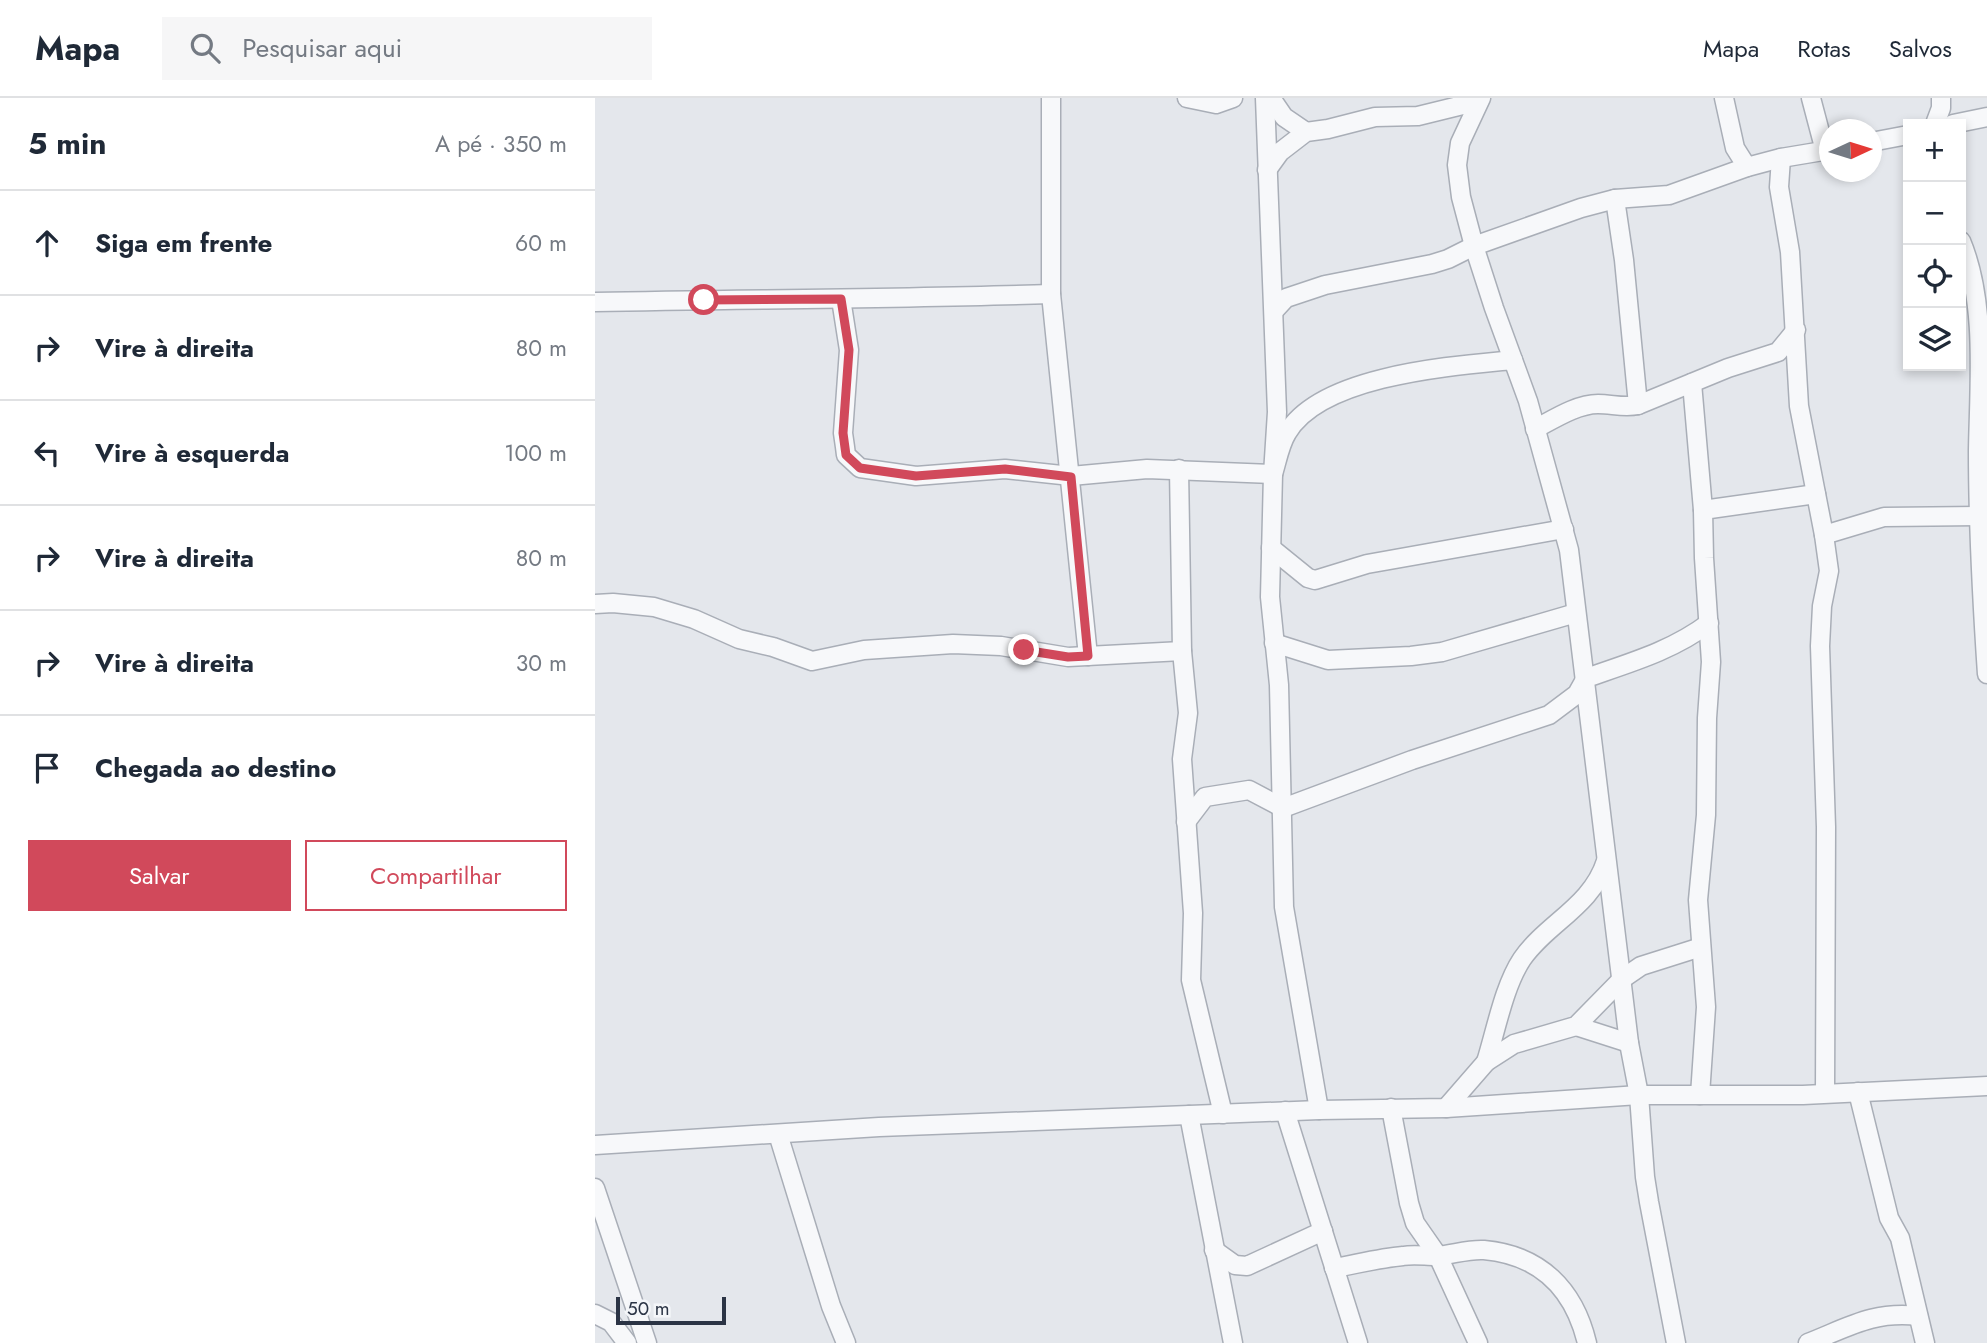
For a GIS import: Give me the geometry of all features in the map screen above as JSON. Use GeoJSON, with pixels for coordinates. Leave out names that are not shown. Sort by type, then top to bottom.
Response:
{"type":"FeatureCollection","features":[{"type":"Feature","properties":{"kind":"street"},"geometry":{"type":"LineString","coordinates":[[1051,98],[1051,294],[1088,656]]}},
{"type":"Feature","properties":{"kind":"street"},"geometry":{"type":"LineString","coordinates":[[1187,98],[1216,104],[1233,98]]}},
{"type":"Feature","properties":{"kind":"street"},"geometry":{"type":"LineString","coordinates":[[1265,98],[1267,170],[1278,299],[1271,597],[1279,685],[1284,907],[1319,1110]]}},
{"type":"Feature","properties":{"kind":"street"},"geometry":{"type":"LineString","coordinates":[[1271,98],[1284,117],[1306,132]]}},
{"type":"Feature","properties":{"kind":"street"},"geometry":{"type":"LineString","coordinates":[[1724,98],[1735,148],[1747,166]]}},
{"type":"Feature","properties":{"kind":"street"},"geometry":{"type":"LineString","coordinates":[[1811,98],[1819,124]]}},
{"type":"Feature","properties":{"kind":"street"},"geometry":{"type":"LineString","coordinates":[[1937,119],[1941,98]]}},
{"type":"Feature","properties":{"kind":"street"},"geometry":{"type":"LineString","coordinates":[[1267,170],[1280,152],[1306,132],[1375,117],[1418,116],[1480,100]]}},
{"type":"Feature","properties":{"kind":"street"},"geometry":{"type":"LineString","coordinates":[[1480,100],[1460,143],[1457,165],[1461,197],[1474,246],[1514,360],[1564,529],[1586,678],[1629,1043],[1639,1095],[1644,1177],[1676,1343]]}},
{"type":"Feature","properties":{"kind":"street"},"geometry":{"type":"LineString","coordinates":[[1966,121],[1987,117]]}},
{"type":"Feature","properties":{"kind":"street"},"geometry":{"type":"LineString","coordinates":[[1720,177],[1730,130]]}},
{"type":"Feature","properties":{"kind":"street"},"geometry":{"type":"LineString","coordinates":[[1882,140],[1903,136]]}},
{"type":"Feature","properties":{"kind":"street"},"geometry":{"type":"LineString","coordinates":[[1278,299],[1342,280],[1432,264],[1581,208],[1615,199],[1669,195],[1747,166],[1819,152]]}},
{"type":"Feature","properties":{"kind":"street"},"geometry":{"type":"LineString","coordinates":[[1781,158],[1779,187],[1790,252],[1799,406],[1829,571],[1822,606],[1820,646],[1826,827],[1825,1093]]}},
{"type":"Feature","properties":{"kind":"street"},"geometry":{"type":"LineString","coordinates":[[1615,199],[1624,260],[1638,405]]}},
{"type":"Feature","properties":{"kind":"street"},"geometry":{"type":"LineString","coordinates":[[1963,245],[1976,281],[1983,340],[1983,448],[1979,516],[1984,551],[1987,674]]}},
{"type":"Feature","properties":{"kind":"street"},"geometry":{"type":"LineString","coordinates":[[595,302],[1051,294]]}},
{"type":"Feature","properties":{"kind":"street"},"geometry":{"type":"LineString","coordinates":[[841,299],[849,350],[843,433],[846,455],[860,468],[916,476],[1005,469],[1071,477],[1146,469],[1273,474]]}},
{"type":"Feature","properties":{"kind":"street"},"geometry":{"type":"LineString","coordinates":[[1535,429],[1583,406],[1638,405],[1728,368],[1778,352],[1796,330]]}},
{"type":"Feature","properties":{"kind":"street"},"geometry":{"type":"LineString","coordinates":[[1273,474],[1287,433],[1306,410],[1325,398],[1361,385],[1452,366],[1514,360]]}},
{"type":"Feature","properties":{"kind":"street"},"geometry":{"type":"LineString","coordinates":[[1692,383],[1703,510],[1711,662],[1707,718],[1706,816],[1698,900],[1706,1007],[1700,1095]]}},
{"type":"Feature","properties":{"kind":"street"},"geometry":{"type":"LineString","coordinates":[[1179,469],[1182,652],[1188,713],[1182,758],[1193,914],[1191,980],[1223,1114]]}},
{"type":"Feature","properties":{"kind":"street"},"geometry":{"type":"LineString","coordinates":[[1703,510],[1816,494]]}},
{"type":"Feature","properties":{"kind":"street"},"geometry":{"type":"LineString","coordinates":[[1824,536],[1884,517],[1979,516]]}},
{"type":"Feature","properties":{"kind":"street"},"geometry":{"type":"LineString","coordinates":[[1271,548],[1308,578],[1315,580],[1367,564],[1564,529]]}},
{"type":"Feature","properties":{"kind":"street"},"geometry":{"type":"LineString","coordinates":[[595,604],[654,607],[694,619],[739,639],[773,647],[812,662],[864,650],[953,644],[1001,646],[1068,657],[1182,652]]}},
{"type":"Feature","properties":{"kind":"street"},"geometry":{"type":"LineString","coordinates":[[1274,643],[1328,660],[1411,656],[1442,652],[1576,613]]}},
{"type":"Feature","properties":{"kind":"street"},"geometry":{"type":"LineString","coordinates":[[1186,822],[1205,797],[1249,790],[1283,808],[1412,760],[1549,715],[1577,694],[1586,678],[1661,652],[1709,623]]}},
{"type":"Feature","properties":{"kind":"street"},"geometry":{"type":"LineString","coordinates":[[1486,1062],[1520,961],[1532,946],[1593,890],[1606,861]]}},
{"type":"Feature","properties":{"kind":"street"},"geometry":{"type":"LineString","coordinates":[[1446,1108],[1486,1062],[1514,1044],[1576,1026],[1622,979],[1647,963],[1702,947]]}},
{"type":"Feature","properties":{"kind":"street"},"geometry":{"type":"LineString","coordinates":[[1576,1026],[1629,1043]]}},
{"type":"Feature","properties":{"kind":"street"},"geometry":{"type":"LineString","coordinates":[[595,1145],[879,1127],[1285,1111],[1446,1108],[1639,1095],[1825,1093],[1987,1086]]}},
{"type":"Feature","properties":{"kind":"street"},"geometry":{"type":"LineString","coordinates":[[1858,1092],[1889,1218],[1900,1238],[1925,1343]]}},
{"type":"Feature","properties":{"kind":"street"},"geometry":{"type":"LineString","coordinates":[[1391,1108],[1415,1223],[1438,1256],[1478,1343]]}},
{"type":"Feature","properties":{"kind":"street"},"geometry":{"type":"LineString","coordinates":[[1285,1111],[1358,1343]]}},
{"type":"Feature","properties":{"kind":"street"},"geometry":{"type":"LineString","coordinates":[[1189,1115],[1233,1343]]}},
{"type":"Feature","properties":{"kind":"street"},"geometry":{"type":"LineString","coordinates":[[778,1134],[831,1306],[846,1343]]}},
{"type":"Feature","properties":{"kind":"street"},"geometry":{"type":"LineString","coordinates":[[595,1188],[602,1227],[647,1343]]}},
{"type":"Feature","properties":{"kind":"street"},"geometry":{"type":"LineString","coordinates":[[1214,1250],[1235,1265],[1247,1266],[1323,1231]]}},
{"type":"Feature","properties":{"kind":"street"},"geometry":{"type":"LineString","coordinates":[[1334,1268],[1404,1255],[1438,1256],[1482,1250],[1523,1259],[1543,1270],[1576,1307],[1587,1343]]}},
{"type":"Feature","properties":{"kind":"street"},"geometry":{"type":"LineString","coordinates":[[1808,1343],[1874,1317],[1893,1313],[1917,1316]]}},
{"type":"Feature","properties":{"kind":"street"},"geometry":{"type":"LineString","coordinates":[[595,1314],[611,1322],[627,1343]]}},
{"type":"Feature","properties":{"kind":"route"},"geometry":{"type":"LineString","coordinates":[[704,300],[841,299],[849,350],[843,433],[846,455],[860,468],[916,476],[1005,469],[1071,477],[1088,656],[1068,657],[1024,650]]}}]}
